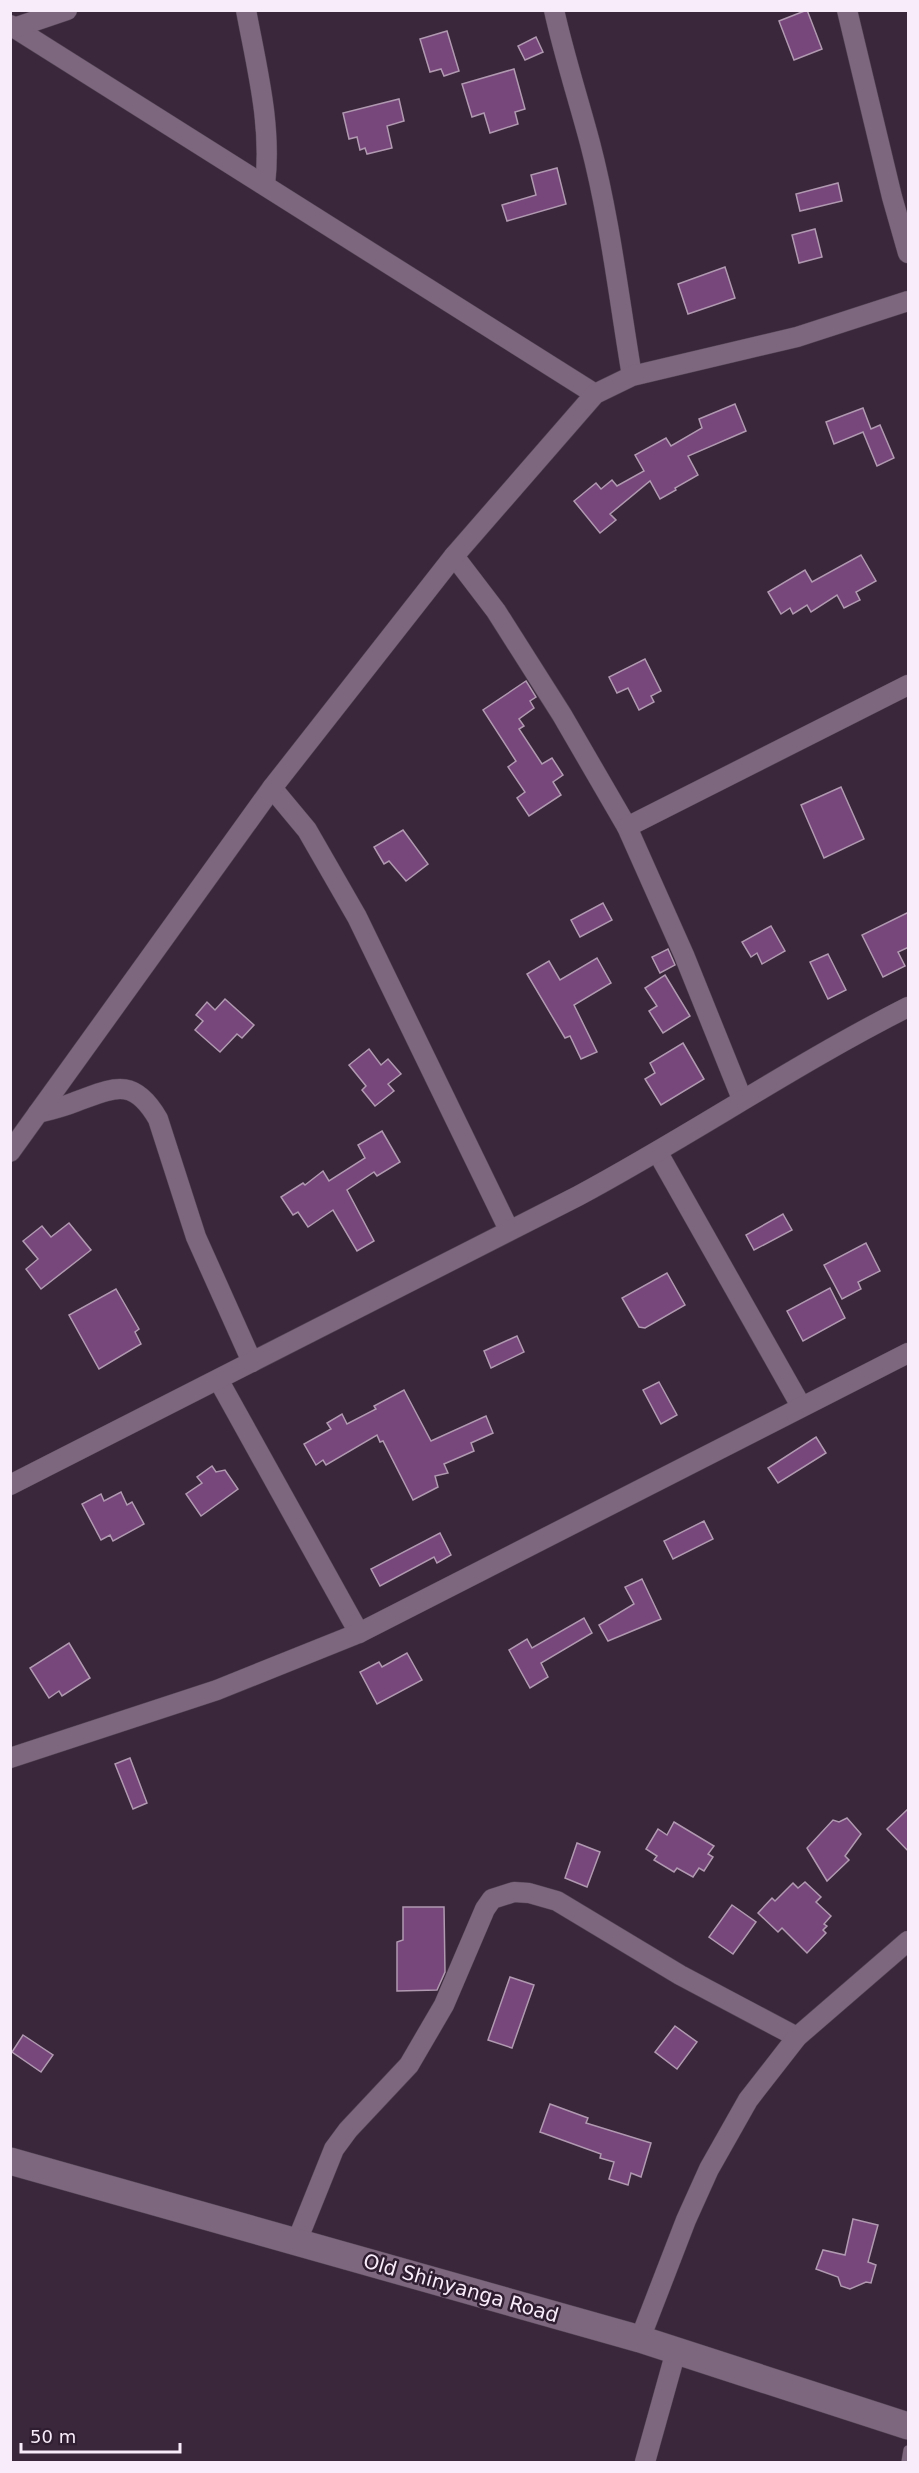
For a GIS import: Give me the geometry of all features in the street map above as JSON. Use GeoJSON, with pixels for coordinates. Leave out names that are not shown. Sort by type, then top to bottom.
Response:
{"type":"FeatureCollection","features":[{"type":"Feature","properties":{"kind":"main road","name":"Old Shinyanga Road"},"geometry":{"type":"LineString","coordinates":[[10,2161],[640,2339],[909,2426]]}},
{"type":"Feature","properties":{"kind":"street"},"geometry":{"type":"LineString","coordinates":[[12,26],[67,10]]}},
{"type":"Feature","properties":{"kind":"street"},"geometry":{"type":"LineString","coordinates":[[246,10],[267,126],[268,160],[265,185]]}},
{"type":"Feature","properties":{"kind":"street"},"geometry":{"type":"LineString","coordinates":[[554,10],[590,143],[632,376]]}},
{"type":"Feature","properties":{"kind":"street"},"geometry":{"type":"LineString","coordinates":[[847,10],[892,197],[909,253]]}},
{"type":"Feature","properties":{"kind":"street"},"geometry":{"type":"LineString","coordinates":[[12,26],[595,394]]}},
{"type":"Feature","properties":{"kind":"street"},"geometry":{"type":"LineString","coordinates":[[10,1152],[272,788],[454,556],[595,394],[632,376],[797,337],[909,301]]}},
{"type":"Feature","properties":{"kind":"street"},"geometry":{"type":"LineString","coordinates":[[454,556],[496,611],[562,715],[627,827],[684,955],[742,1099]]}},
{"type":"Feature","properties":{"kind":"street"},"geometry":{"type":"LineString","coordinates":[[627,827],[909,686]]}},
{"type":"Feature","properties":{"kind":"street"},"geometry":{"type":"LineString","coordinates":[[272,788],[306,830],[357,917],[509,1230]]}},
{"type":"Feature","properties":{"kind":"street"},"geometry":{"type":"LineString","coordinates":[[10,1485],[219,1381],[658,1153],[742,1099],[909,1007]]}},
{"type":"Feature","properties":{"kind":"street"},"geometry":{"type":"LineString","coordinates":[[38,1113],[118,1087],[136,1092],[151,1106],[158,1119],[196,1237],[252,1362]]}},
{"type":"Feature","properties":{"kind":"street"},"geometry":{"type":"LineString","coordinates":[[658,1153],[801,1406]]}},
{"type":"Feature","properties":{"kind":"street"},"geometry":{"type":"LineString","coordinates":[[10,1758],[217,1690],[359,1633],[909,1353]]}},
{"type":"Feature","properties":{"kind":"street"},"geometry":{"type":"LineString","coordinates":[[219,1381],[359,1633]]}},
{"type":"Feature","properties":{"kind":"street"},"geometry":{"type":"LineString","coordinates":[[297,2241],[334,2149],[348,2130],[409,2065],[444,2006],[485,1909],[497,1897],[522,1892],[557,1901],[680,1975],[797,2037]]}},
{"type":"Feature","properties":{"kind":"street"},"geometry":{"type":"LineString","coordinates":[[640,2339],[686,2220],[709,2169],[748,2100],[797,2037],[909,1941]]}},
{"type":"Feature","properties":{"kind":"street"},"geometry":{"type":"LineString","coordinates":[[645,2463],[676,2351]]}},
{"type":"Feature","properties":{"kind":"lane"},"geometry":{"type":"LineString","coordinates":[[906,2463],[909,2450]]}},
{"type":"Feature","properties":{"kind":"building"},"geometry":{"type":"Polygon","coordinates":[[[807,10],[822,49],[794,60],[779,21],[807,10]]]}},
{"type":"Feature","properties":{"kind":"building"},"geometry":{"type":"Polygon","coordinates":[[[447,31],[459,71],[444,76],[441,69],[430,72],[420,39],[447,31]]]}},
{"type":"Feature","properties":{"kind":"building"},"geometry":{"type":"Polygon","coordinates":[[[536,37],[543,52],[525,60],[518,46],[536,37]]]}},
{"type":"Feature","properties":{"kind":"building"},"geometry":{"type":"Polygon","coordinates":[[[514,69],[525,109],[515,112],[518,124],[490,133],[484,113],[472,117],[462,84],[514,69]]]}},
{"type":"Feature","properties":{"kind":"building"},"geometry":{"type":"Polygon","coordinates":[[[399,99],[404,121],[387,126],[392,148],[367,154],[365,148],[360,150],[357,137],[349,139],[343,113],[399,99]]]}},
{"type":"Feature","properties":{"kind":"building"},"geometry":{"type":"Polygon","coordinates":[[[557,168],[566,204],[507,221],[502,205],[536,195],[531,175],[557,168]]]}},
{"type":"Feature","properties":{"kind":"building"},"geometry":{"type":"Polygon","coordinates":[[[838,183],[842,201],[800,211],[796,194],[838,183]]]}},
{"type":"Feature","properties":{"kind":"building"},"geometry":{"type":"Polygon","coordinates":[[[815,229],[822,257],[799,263],[792,235],[815,229]]]}},
{"type":"Feature","properties":{"kind":"building"},"geometry":{"type":"Polygon","coordinates":[[[725,267],[735,298],[688,314],[678,284],[725,267]]]}},
{"type":"Feature","properties":{"kind":"building"},"geometry":{"type":"Polygon","coordinates":[[[735,404],[746,431],[688,456],[698,475],[675,488],[676,490],[660,499],[650,481],[610,514],[616,520],[600,533],[574,501],[596,483],[601,489],[612,480],[617,486],[644,471],[635,455],[666,438],[671,446],[702,428],[699,419],[735,404]]]}},
{"type":"Feature","properties":{"kind":"building"},"geometry":{"type":"Polygon","coordinates":[[[863,408],[871,429],[880,425],[894,458],[877,466],[863,432],[834,444],[826,422],[863,408]]]}},
{"type":"Feature","properties":{"kind":"building"},"geometry":{"type":"Polygon","coordinates":[[[861,555],[876,581],[856,592],[860,600],[844,608],[837,595],[811,612],[807,605],[793,614],[790,608],[781,614],[768,592],[805,570],[812,582],[861,555]]]}},
{"type":"Feature","properties":{"kind":"building"},"geometry":{"type":"Polygon","coordinates":[[[645,659],[661,691],[651,696],[654,702],[639,710],[628,688],[617,693],[609,677],[645,659]]]}},
{"type":"Feature","properties":{"kind":"building"},"geometry":{"type":"Polygon","coordinates":[[[526,681],[536,697],[530,701],[534,708],[519,719],[524,726],[519,729],[542,764],[552,758],[563,775],[553,782],[561,795],[529,816],[517,798],[525,792],[508,767],[516,761],[483,710],[526,681]]]}},
{"type":"Feature","properties":{"kind":"building"},"geometry":{"type":"Polygon","coordinates":[[[841,787],[864,839],[824,858],[801,805],[841,787]]]}},
{"type":"Feature","properties":{"kind":"building"},"geometry":{"type":"Polygon","coordinates":[[[403,830],[428,864],[406,881],[389,861],[384,864],[374,847],[403,830]]]}},
{"type":"Feature","properties":{"kind":"building"},"geometry":{"type":"Polygon","coordinates":[[[603,903],[612,920],[580,937],[571,920],[603,903]]]}},
{"type":"Feature","properties":{"kind":"building"},"geometry":{"type":"Polygon","coordinates":[[[909,912],[909,947],[898,952],[905,966],[883,977],[862,935],[909,912]]]}},
{"type":"Feature","properties":{"kind":"building"},"geometry":{"type":"Polygon","coordinates":[[[771,926],[785,951],[762,964],[757,953],[751,957],[742,942],[771,926]]]}},
{"type":"Feature","properties":{"kind":"building"},"geometry":{"type":"Polygon","coordinates":[[[668,949],[675,965],[660,973],[652,957],[668,949]]]}},
{"type":"Feature","properties":{"kind":"building"},"geometry":{"type":"Polygon","coordinates":[[[828,954],[846,990],[828,999],[810,962],[828,954]]]}},
{"type":"Feature","properties":{"kind":"building"},"geometry":{"type":"Polygon","coordinates":[[[597,958],[611,983],[574,1005],[597,1052],[581,1059],[570,1036],[565,1038],[527,974],[549,961],[560,980],[597,958]]]}},
{"type":"Feature","properties":{"kind":"building"},"geometry":{"type":"Polygon","coordinates":[[[665,975],[690,1016],[663,1033],[649,1011],[657,1006],[645,988],[665,975]]]}},
{"type":"Feature","properties":{"kind":"building"},"geometry":{"type":"Polygon","coordinates":[[[225,999],[254,1025],[242,1038],[237,1034],[220,1052],[195,1030],[203,1021],[196,1015],[207,1002],[215,1010],[225,999]]]}},
{"type":"Feature","properties":{"kind":"building"},"geometry":{"type":"Polygon","coordinates":[[[683,1043],[704,1079],[661,1105],[645,1079],[655,1073],[650,1063],[683,1043]]]}},
{"type":"Feature","properties":{"kind":"building"},"geometry":{"type":"Polygon","coordinates":[[[369,1049],[381,1065],[388,1059],[401,1074],[388,1084],[394,1091],[375,1106],[362,1090],[366,1086],[349,1065],[369,1049]]]}},
{"type":"Feature","properties":{"kind":"building"},"geometry":{"type":"Polygon","coordinates":[[[382,1131],[400,1162],[377,1176],[374,1172],[347,1190],[374,1241],[357,1251],[333,1210],[308,1227],[298,1212],[293,1215],[281,1197],[303,1183],[305,1185],[323,1171],[329,1181],[365,1158],[358,1145],[382,1131]]]}},
{"type":"Feature","properties":{"kind":"building"},"geometry":{"type":"Polygon","coordinates":[[[783,1214],[792,1230],[754,1250],[746,1235],[783,1214]]]}},
{"type":"Feature","properties":{"kind":"building"},"geometry":{"type":"Polygon","coordinates":[[[69,1223],[91,1250],[41,1289],[26,1269],[38,1259],[23,1241],[42,1226],[51,1237],[69,1223]]]}},
{"type":"Feature","properties":{"kind":"building"},"geometry":{"type":"Polygon","coordinates":[[[866,1243],[880,1271],[858,1282],[861,1289],[842,1299],[824,1265],[866,1243]]]}},
{"type":"Feature","properties":{"kind":"building"},"geometry":{"type":"Polygon","coordinates":[[[667,1273],[685,1305],[645,1328],[639,1327],[622,1298],[667,1273]]]}},
{"type":"Feature","properties":{"kind":"building"},"geometry":{"type":"Polygon","coordinates":[[[830,1288],[845,1318],[803,1341],[787,1311],[830,1288]]]}},
{"type":"Feature","properties":{"kind":"building"},"geometry":{"type":"Polygon","coordinates":[[[116,1289],[139,1329],[135,1332],[141,1344],[99,1369],[69,1315],[116,1289]]]}},
{"type":"Feature","properties":{"kind":"building"},"geometry":{"type":"Polygon","coordinates":[[[517,1336],[524,1352],[491,1368],[484,1351],[517,1336]]]}},
{"type":"Feature","properties":{"kind":"building"},"geometry":{"type":"Polygon","coordinates":[[[659,1382],[677,1415],[661,1424],[643,1390],[659,1382]]]}},
{"type":"Feature","properties":{"kind":"building"},"geometry":{"type":"Polygon","coordinates":[[[404,1390],[431,1441],[486,1416],[493,1433],[471,1443],[474,1451],[444,1464],[448,1473],[435,1476],[438,1487],[413,1500],[383,1441],[380,1442],[377,1435],[326,1465],[323,1460],[316,1465],[304,1444],[331,1429],[327,1423],[342,1414],[347,1424],[376,1409],[374,1406],[404,1390]]]}},
{"type":"Feature","properties":{"kind":"building"},"geometry":{"type":"Polygon","coordinates":[[[816,1437],[826,1453],[778,1483],[768,1468],[816,1437]]]}},
{"type":"Feature","properties":{"kind":"building"},"geometry":{"type":"Polygon","coordinates":[[[212,1466],[216,1472],[225,1470],[238,1489],[201,1516],[186,1494],[202,1483],[197,1477],[212,1466]]]}},
{"type":"Feature","properties":{"kind":"building"},"geometry":{"type":"Polygon","coordinates":[[[121,1492],[127,1505],[132,1502],[144,1524],[113,1541],[110,1535],[101,1540],[82,1504],[101,1494],[104,1501],[121,1492]]]}},
{"type":"Feature","properties":{"kind":"building"},"geometry":{"type":"Polygon","coordinates":[[[704,1521],[713,1539],[673,1559],[664,1541],[704,1521]]]}},
{"type":"Feature","properties":{"kind":"building"},"geometry":{"type":"Polygon","coordinates":[[[440,1533],[451,1555],[437,1563],[434,1557],[380,1586],[371,1569],[440,1533]]]}},
{"type":"Feature","properties":{"kind":"building"},"geometry":{"type":"Polygon","coordinates":[[[642,1579],[661,1619],[608,1641],[599,1625],[634,1604],[625,1587],[642,1579]]]}},
{"type":"Feature","properties":{"kind":"building"},"geometry":{"type":"Polygon","coordinates":[[[584,1618],[592,1633],[541,1663],[548,1677],[530,1688],[509,1650],[527,1639],[532,1648],[584,1618]]]}},
{"type":"Feature","properties":{"kind":"building"},"geometry":{"type":"Polygon","coordinates":[[[69,1643],[90,1678],[62,1696],[59,1691],[49,1698],[30,1668],[69,1643]]]}},
{"type":"Feature","properties":{"kind":"building"},"geometry":{"type":"Polygon","coordinates":[[[407,1653],[422,1680],[377,1704],[360,1672],[379,1662],[382,1667],[407,1653]]]}},
{"type":"Feature","properties":{"kind":"building"},"geometry":{"type":"Polygon","coordinates":[[[130,1758],[147,1803],[133,1809],[115,1764],[130,1758]]]}},
{"type":"Feature","properties":{"kind":"building"},"geometry":{"type":"Polygon","coordinates":[[[909,1808],[909,1852],[887,1829],[909,1808]]]}},
{"type":"Feature","properties":{"kind":"building"},"geometry":{"type":"Polygon","coordinates":[[[847,1818],[861,1834],[845,1856],[849,1860],[827,1881],[807,1848],[833,1820],[839,1822],[847,1818]]]}},
{"type":"Feature","properties":{"kind":"building"},"geometry":{"type":"Polygon","coordinates":[[[674,1822],[714,1846],[708,1854],[713,1857],[704,1871],[699,1868],[693,1877],[677,1868],[674,1872],[654,1860],[657,1856],[646,1849],[658,1829],[667,1835],[674,1822]]]}},
{"type":"Feature","properties":{"kind":"building"},"geometry":{"type":"Polygon","coordinates":[[[577,1843],[600,1852],[587,1887],[565,1878],[577,1843]]]}},
{"type":"Feature","properties":{"kind":"building"},"geometry":{"type":"Polygon","coordinates":[[[805,1882],[821,1897],[816,1902],[831,1916],[824,1924],[827,1926],[823,1930],[826,1933],[807,1953],[782,1928],[778,1932],[758,1913],[772,1898],[775,1901],[793,1883],[798,1888],[805,1882]]]}},
{"type":"Feature","properties":{"kind":"building"},"geometry":{"type":"Polygon","coordinates":[[[732,1905],[756,1922],[733,1954],[709,1937],[732,1905]]]}},
{"type":"Feature","properties":{"kind":"building"},"geometry":{"type":"Polygon","coordinates":[[[403,1907],[444,1907],[445,1972],[437,1990],[397,1991],[397,1942],[403,1940],[403,1907]]]}},
{"type":"Feature","properties":{"kind":"building"},"geometry":{"type":"Polygon","coordinates":[[[510,1977],[534,1985],[512,2048],[488,2040],[510,1977]]]}},
{"type":"Feature","properties":{"kind":"building"},"geometry":{"type":"Polygon","coordinates":[[[675,2026],[697,2042],[677,2069],[655,2052],[675,2026]]]}},
{"type":"Feature","properties":{"kind":"building"},"geometry":{"type":"Polygon","coordinates":[[[23,2035],[53,2055],[41,2072],[12,2052],[23,2035]]]}},
{"type":"Feature","properties":{"kind":"building"},"geometry":{"type":"Polygon","coordinates":[[[550,2104],[588,2118],[586,2123],[651,2143],[641,2177],[631,2173],[628,2185],[609,2179],[614,2162],[600,2158],[601,2154],[540,2132],[550,2104]]]}},
{"type":"Feature","properties":{"kind":"building"},"geometry":{"type":"Polygon","coordinates":[[[853,2219],[878,2225],[868,2262],[876,2265],[871,2283],[866,2282],[850,2289],[841,2286],[838,2277],[816,2269],[823,2250],[845,2255],[853,2219]]]}}]}
